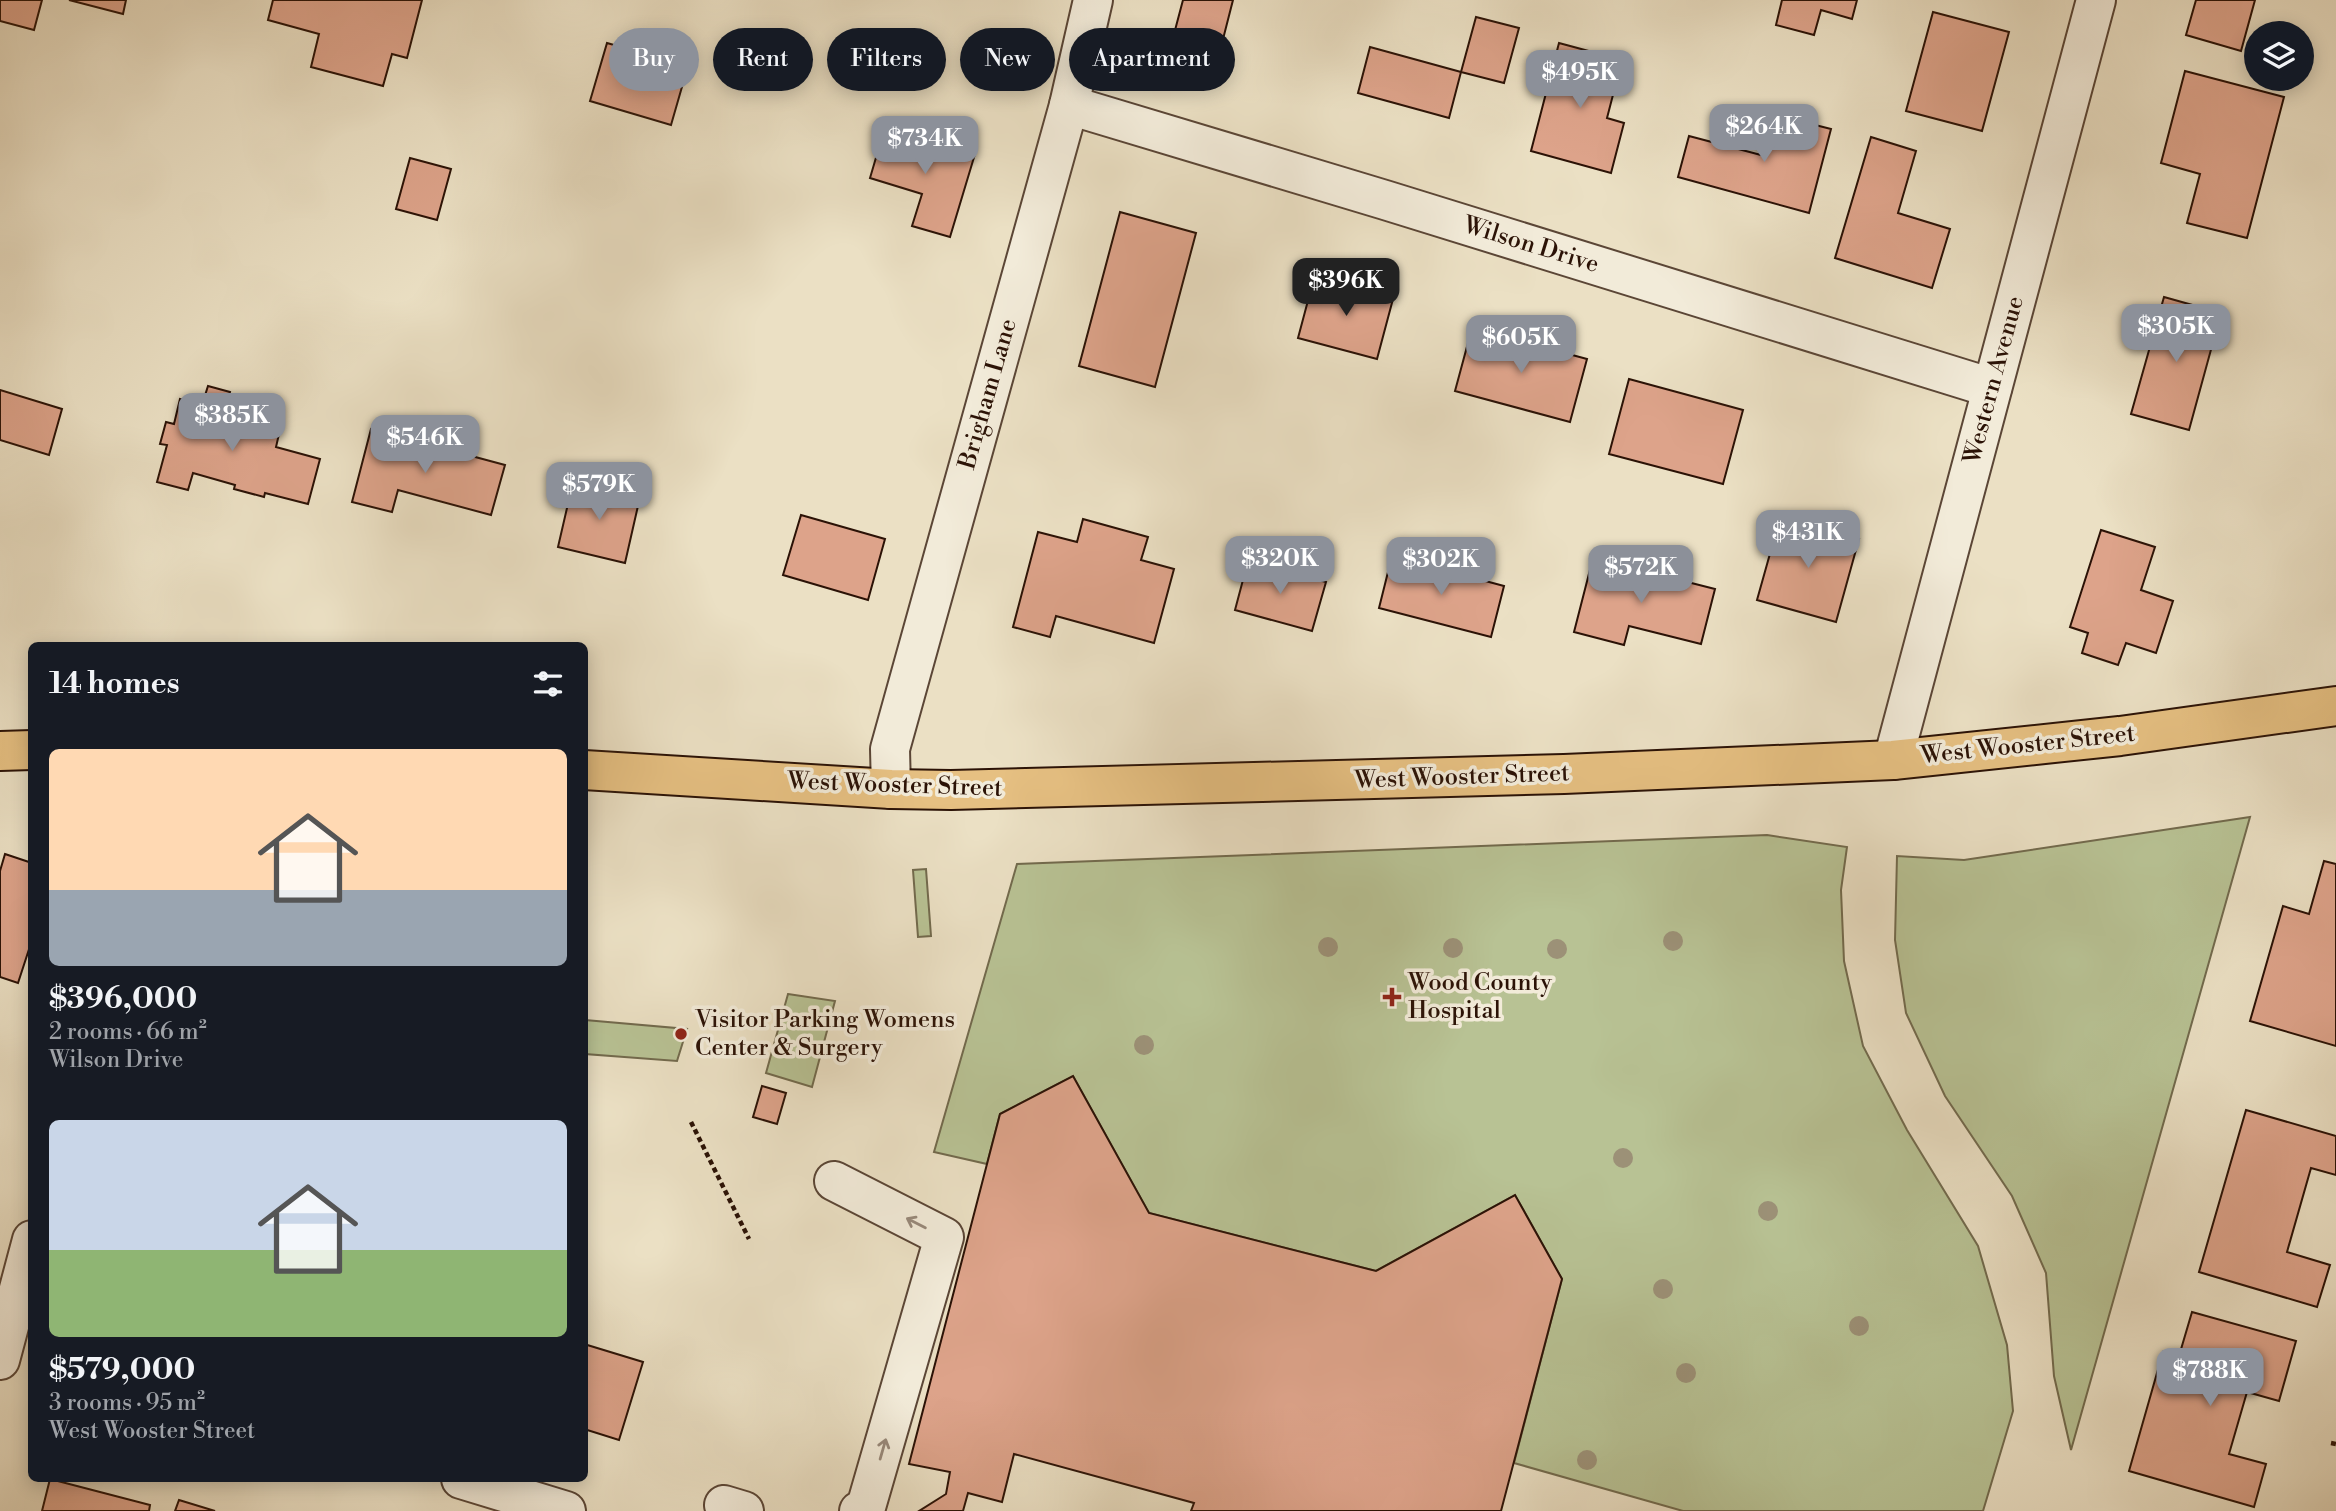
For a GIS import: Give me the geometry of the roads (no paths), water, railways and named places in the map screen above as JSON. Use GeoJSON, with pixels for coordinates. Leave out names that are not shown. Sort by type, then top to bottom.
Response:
{"type":"FeatureCollection","features":[{"type":"Feature","properties":{"kind":"main road","name":"West Wooster Street"},"geometry":{"type":"LineString","coordinates":[[588,770],[891,789],[951,790],[1564,774],[1893,760],[2120,736],[2336,706]]}},
{"type":"Feature","properties":{"kind":"main road"},"geometry":{"type":"LineString","coordinates":[[0,751],[28,750]]}},
{"type":"Feature","properties":{"kind":"street","name":"Brigham Lane"},"geometry":{"type":"LineString","coordinates":[[891,789],[890,750],[1069,105],[1093,0]]}},
{"type":"Feature","properties":{"kind":"street","name":"Western Avenue"},"geometry":{"type":"LineString","coordinates":[[1893,760],[2096,0]]}},
{"type":"Feature","properties":{"kind":"street","name":"Wilson Drive"},"geometry":{"type":"LineString","coordinates":[[1069,105],[1992,388]]}},
{"type":"Feature","properties":{"kind":"street"},"geometry":{"type":"LineString","coordinates":[[834,1181],[944,1237],[866,1507],[859,1511]]}},
{"type":"Feature","properties":{"kind":"street"},"geometry":{"type":"LineString","coordinates":[[13,1348],[28,1263]]}},
{"type":"Feature","properties":{"kind":"street"},"geometry":{"type":"LineString","coordinates":[[471,1482],[566,1511]]}},
{"type":"Feature","properties":{"kind":"place","name":"Wood County Hospital"},"geometry":{"type":"Point","coordinates":[1392,997]}},
{"type":"Feature","properties":{"kind":"place","name":"Visitor Parking Womens Center & Surgery"},"geometry":{"type":"Point","coordinates":[681,1034]}}]}
